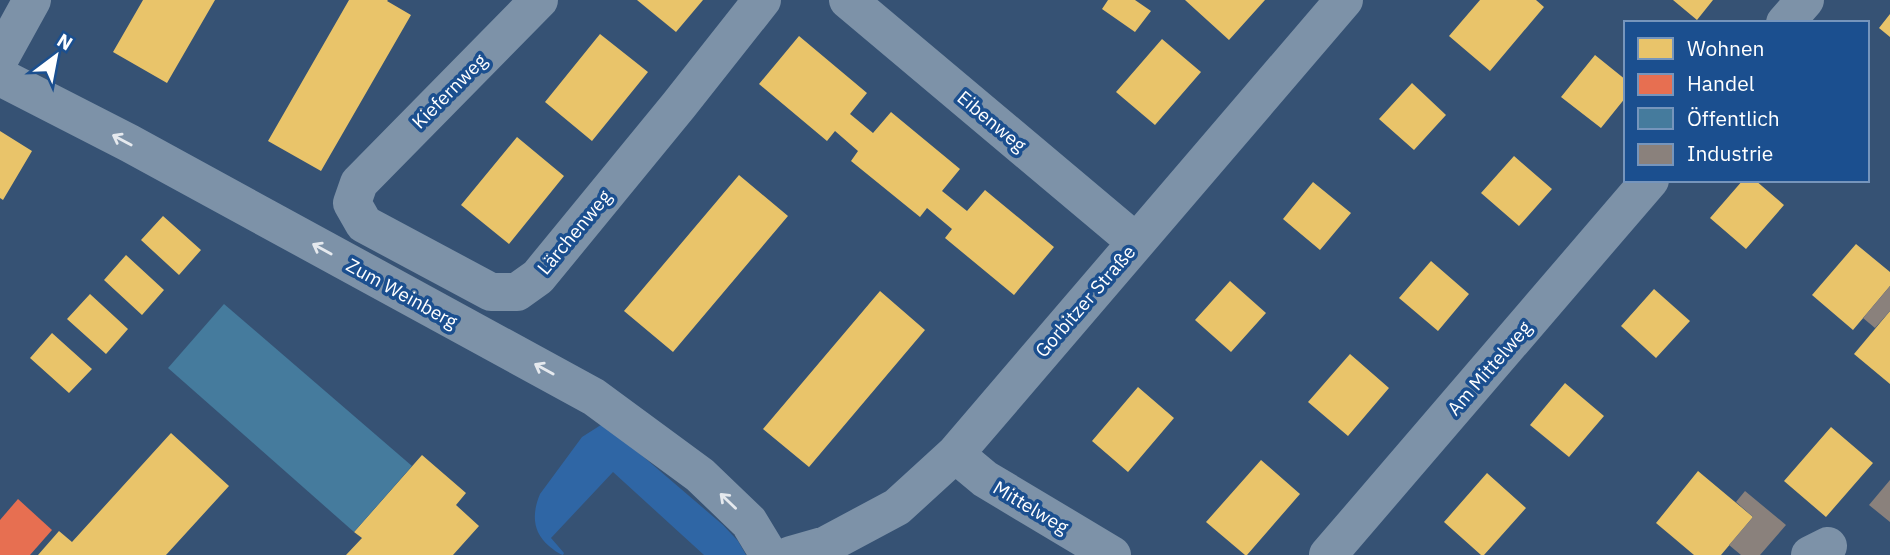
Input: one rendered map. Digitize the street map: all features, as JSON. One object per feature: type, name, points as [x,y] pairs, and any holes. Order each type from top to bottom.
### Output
[{"type":"street","points":[[0,58],[32,0]]},
{"type":"street","name":"Kiefernweg","points":[[359,183],[539,0]]},
{"type":"street","name":"Lärchenweg","points":[[359,183],[352,203],[364,223],[491,292],[517,292],[538,277],[761,0]]},
{"type":"street","name":"Eibenweg","points":[[848,0],[1136,242]]},
{"type":"street","name":"Gorbitzer Straße","points":[[791,555],[826,545],[897,507],[954,454],[1344,0]]},
{"type":"street","points":[[1787,21],[1805,0]]},
{"type":"street","name":"Zum Weinberg","points":[[0,77],[129,143],[594,397],[701,475],[749,522],[769,555]]},
{"type":"street","name":"Am Mittelweg","points":[[1328,555],[1648,182]]},
{"type":"street","name":"Mittelweg","points":[[954,454],[985,479],[1112,555]]},
{"type":"shaded area","points":[[604,423],[723,525],[738,541],[746,555],[704,555],[613,472],[551,538],[563,555],[543,541],[535,522],[540,494],[582,437]]},
{"type":"building: Wohnen","points":[[143,0],[215,0],[167,83],[113,52]]},
{"type":"building: Wohnen","points":[[349,0],[388,0],[411,15],[321,171],[268,141]]},
{"type":"building: Wohnen","points":[[637,0],[703,0],[676,32]]},
{"type":"building: Wohnen","points":[[1108,0],[1135,0],[1151,11],[1135,32],[1102,9]]},
{"type":"building: Wohnen","points":[[1185,0],[1265,0],[1229,40]]},
{"type":"building: Wohnen","points":[[1480,0],[1536,0],[1544,7],[1490,71],[1449,36]]},
{"type":"building: Wohnen","points":[[1673,0],[1713,0],[1697,20]]},
{"type":"building: Wohnen","points":[[1890,14],[1890,37],[1879,28]]},
{"type":"building: Wohnen","points":[[600,34],[648,72],[592,141],[545,102]]},
{"type":"building: Wohnen","points":[[799,36],[867,93],[850,114],[873,133],[891,112],[960,169],[942,191],[967,211],[985,190],[1054,247],[1014,295],[945,238],[952,229],[927,208],[920,217],[851,161],[858,151],[835,131],[827,141],[759,84]]},
{"type":"building: Wohnen","points":[[1162,39],[1201,72],[1155,125],[1116,92]]},
{"type":"building: Wohnen","points":[[1595,55],[1624,78],[1624,99],[1601,128],[1561,97]]},
{"type":"building: Wohnen","points":[[1412,83],[1446,115],[1414,150],[1379,119]]},
{"type":"building: Wohnen","points":[[0,131],[32,151],[3,200],[0,198]]},
{"type":"building: Wohnen","points":[[517,137],[564,176],[509,244],[461,205]]},
{"type":"building: Wohnen","points":[[1514,156],[1552,189],[1519,226],[1481,193]]},
{"type":"building: Wohnen","points":[[739,175],[788,216],[673,352],[624,311]]},
{"type":"building: Wohnen","points":[[1313,182],[1351,213],[1320,250],[1283,219]]},
{"type":"building: Wohnen","points":[[1741,182],[1757,182],[1784,205],[1746,249],[1710,218]]},
{"type":"building: Wohnen","points":[[163,216],[201,250],[179,275],[141,240]]},
{"type":"building: Wohnen","points":[[1856,244],[1890,272],[1890,286],[1853,330],[1812,295]]},
{"type":"building: Wohnen","points":[[126,255],[164,290],[142,315],[104,280]]},
{"type":"building: Wohnen","points":[[1431,261],[1469,294],[1438,331],[1399,298]]},
{"type":"building: Wohnen","points":[[1230,281],[1266,313],[1231,352],[1195,320]]},
{"type":"building: Wohnen","points":[[1654,289],[1690,321],[1656,358],[1621,326]]},
{"type":"building: Wohnen","points":[[880,291],[925,330],[809,467],[763,429]]},
{"type":"building: Wohnen","points":[[90,294],[128,329],[106,354],[67,319]]},
{"type":"building: Wohnen","points":[[1890,311],[1890,384],[1854,354]]},
{"type":"building: Wohnen","points":[[52,333],[92,369],[69,393],[30,358]]},
{"type":"building: Wohnen","points":[[1350,354],[1389,388],[1348,436],[1308,402]]},
{"type":"building: Wohnen","points":[[1565,383],[1604,416],[1569,457],[1530,425]]},
{"type":"building: Wohnen","points":[[1138,387],[1174,418],[1128,472],[1092,441]]},
{"type":"building: Wohnen","points":[[1831,427],[1873,463],[1826,517],[1784,481]]},
{"type":"building: Wohnen","points":[[171,433],[229,486],[166,555],[38,555],[59,531],[72,542]]},
{"type":"building: Wohnen","points":[[422,455],[466,493],[456,505],[479,526],[453,555],[346,555],[362,538],[354,532]]},
{"type":"building: Wohnen","points":[[1261,460],[1300,494],[1245,555],[1206,522]]},
{"type":"building: Wohnen","points":[[1698,471],[1753,517],[1721,555],[1694,555],[1656,523]]},
{"type":"building: Wohnen","points":[[1487,473],[1526,508],[1484,555],[1481,555],[1444,522]]},
{"type":"building: Handel","points":[[18,499],[52,530],[30,555],[0,555],[0,520]]},
{"type":"building: Öffentlich","points":[[224,304],[412,466],[354,532],[168,368]]},
{"type":"building: Industrie","points":[[1890,286],[1890,311],[1875,328],[1863,318]]},
{"type":"building: Industrie","points":[[1890,480],[1890,522],[1869,505]]},
{"type":"building: Industrie","points":[[1745,491],[1786,525],[1760,555],[1741,555],[1729,545],[1753,517],[1736,502]]}]
